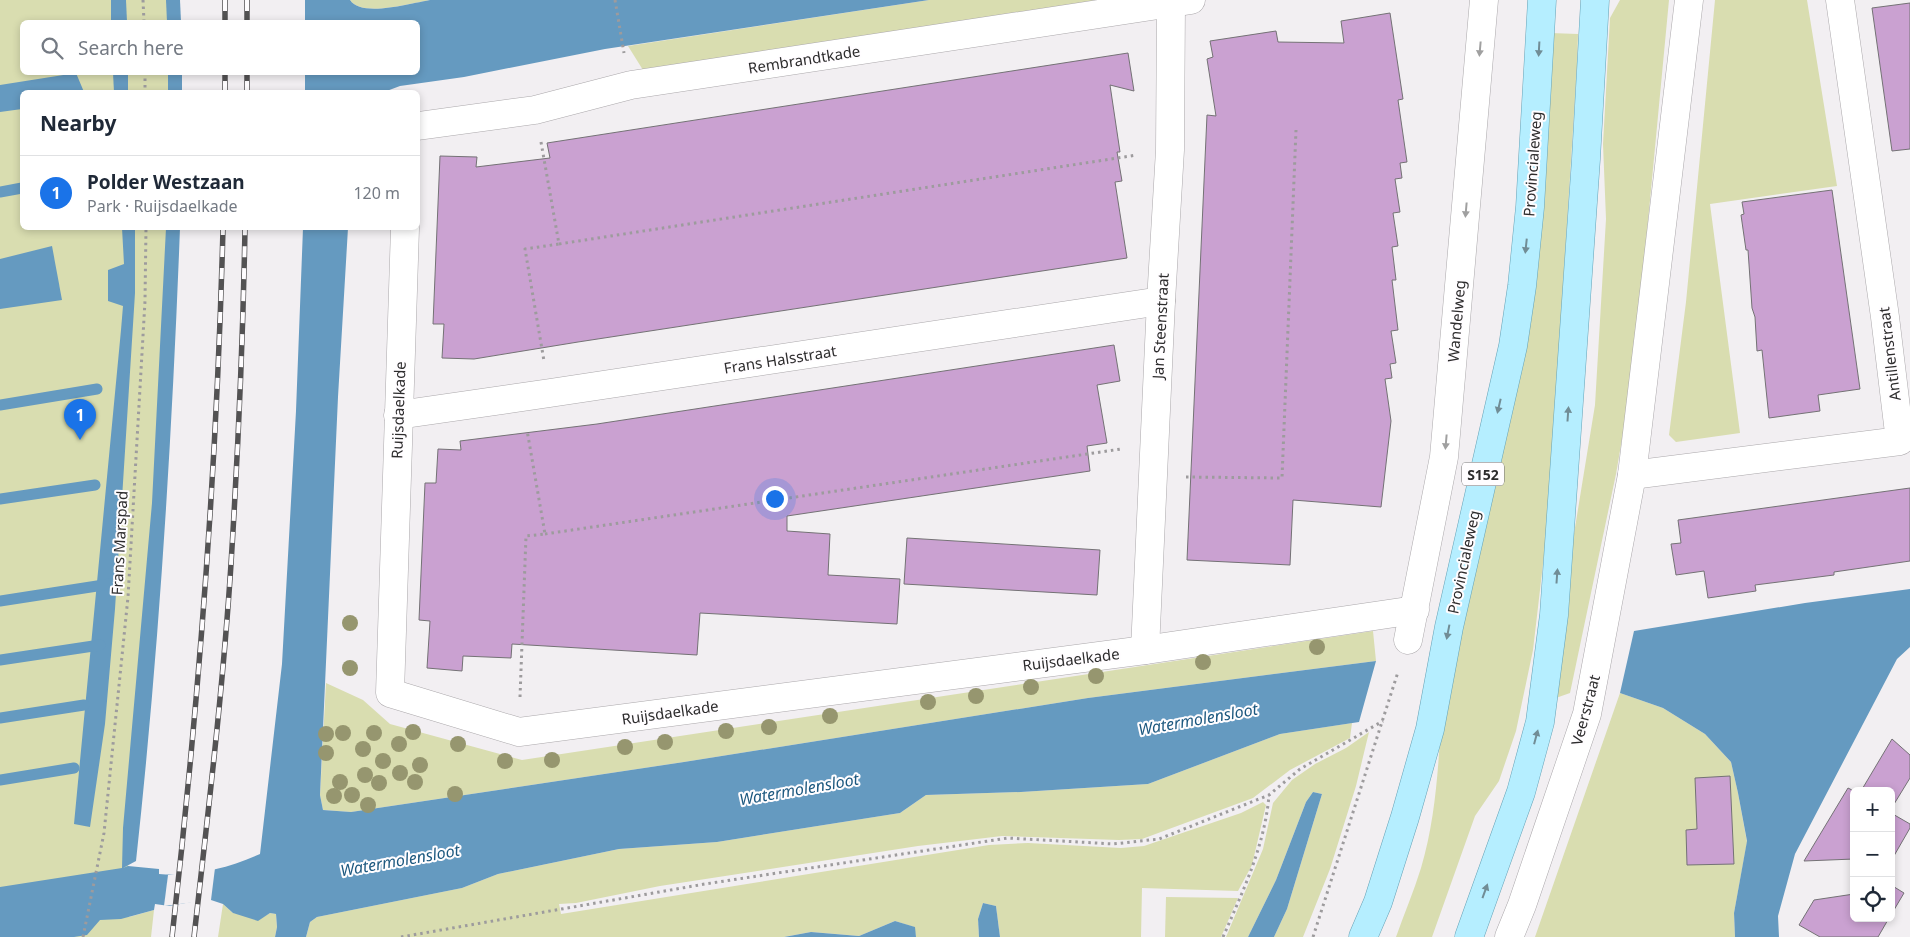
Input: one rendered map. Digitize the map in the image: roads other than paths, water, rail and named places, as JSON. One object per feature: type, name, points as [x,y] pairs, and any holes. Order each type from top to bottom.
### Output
[{"type":"main road","name":"Provincialeweg","points":[[1363,937],[1378,902],[1430,729],[1449,626],[1513,346],[1522,286],[1530,207],[1542,0]]},
{"type":"main road","points":[[1469,937],[1522,792],[1541,712],[1554,615],[1582,216],[1594,0]]},
{"type":"street","name":"Wandelweg","points":[[1408,640],[1444,457],[1484,0]]},
{"type":"street","points":[[1632,476],[1689,0]]},
{"type":"street","name":"Antillenstraat","points":[[1632,476],[1900,441],[1885,317],[1840,0]]},
{"type":"street","name":"Rembrandtkade","points":[[420,126],[535,110],[631,85],[1181,2]]},
{"type":"street","name":"Jan Steenstraat","points":[[1145,650],[1161,301],[1181,2]]},
{"type":"street","name":"Ruijsdaelkade","points":[[404,230],[390,693],[519,732],[1145,650],[1415,610]]},
{"type":"street","name":"Frans Halsstraat","points":[[398,415],[1161,301]]},
{"type":"street","name":"Veerstraat","points":[[1509,937],[1587,714],[1632,476]]},
{"type":"water","points":[[111,0],[126,0],[127,20],[111,20]]},
{"type":"water","points":[[166,0],[180,0],[181,20],[167,20]]},
{"type":"water","points":[[305,0],[350,0],[356,5],[375,9],[430,0],[929,0],[605,49],[464,77],[400,86],[389,90],[305,90],[305,75],[420,75],[420,20],[305,20]]},
{"type":"water","points":[[63,75],[77,75],[83,90],[20,90],[20,109],[0,112],[0,85]]},
{"type":"water","points":[[113,75],[128,75],[128,90],[114,90]]},
{"type":"water","points":[[168,75],[182,75],[182,90],[168,90]]},
{"type":"water","points":[[122,230],[135,230],[135,293],[115,609],[105,724],[90,827],[74,824],[123,306],[108,301],[108,270],[124,264]]},
{"type":"water","name":"Watermolensloot","points":[[166,230],[180,230],[164,544],[144,782],[136,861],[123,868],[128,866],[159,869],[159,874],[198,873],[223,867],[260,854],[282,664],[296,411],[303,230],[348,230],[338,397],[320,795],[323,810],[351,812],[1088,698],[1376,661],[1359,722],[1280,734],[1148,784],[1021,792],[926,795],[900,813],[717,842],[619,849],[498,874],[462,888],[317,917],[310,922],[306,937],[275,937],[277,927],[276,914],[270,913],[258,921],[233,913],[223,904],[208,899],[169,906],[155,904],[154,910],[121,919],[100,920],[87,935],[74,937],[0,937],[0,887],[122,868],[123,828],[152,503]]},
{"type":"water","points":[[52,246],[62,300],[0,309],[0,259]]},
{"type":"water","points":[[1910,589],[1910,647],[1897,659],[1795,854],[1778,916],[1779,937],[1735,937],[1734,913],[1747,841],[1731,762],[1705,734],[1663,708],[1620,693],[1634,631],[1805,603]]},
{"type":"water","points":[[1313,792],[1322,794],[1287,909],[1274,937],[1248,937],[1276,880],[1306,802]]},
{"type":"water","points":[[983,903],[996,906],[1000,937],[979,937],[978,919]]},
{"type":"water","points":[[895,921],[915,927],[916,937],[784,937],[811,932],[859,936]]},
{"type":"waterway","points":[[0,192],[20,188]]},
{"type":"waterway","points":[[0,405],[97,389]]},
{"type":"waterway","points":[[0,499],[95,485]]},
{"type":"waterway","points":[[0,601],[110,584]]},
{"type":"waterway","points":[[0,660],[100,645]]},
{"type":"waterway","points":[[0,718],[84,705]]},
{"type":"waterway","points":[[0,780],[74,768]]},
{"type":"railway","points":[[225,0],[225,20]]},
{"type":"railway","points":[[247,0],[247,20]]},
{"type":"railway","points":[[225,75],[225,90]]},
{"type":"railway","points":[[247,75],[247,90]]},
{"type":"railway","points":[[172,937],[191,760],[205,583],[216,406],[223,230]]},
{"type":"railway","points":[[194,937],[215,751],[228,611],[238,438],[245,230]]},
{"type":"place","name":"Polder Westzaan","points":[[80,440]]}]
